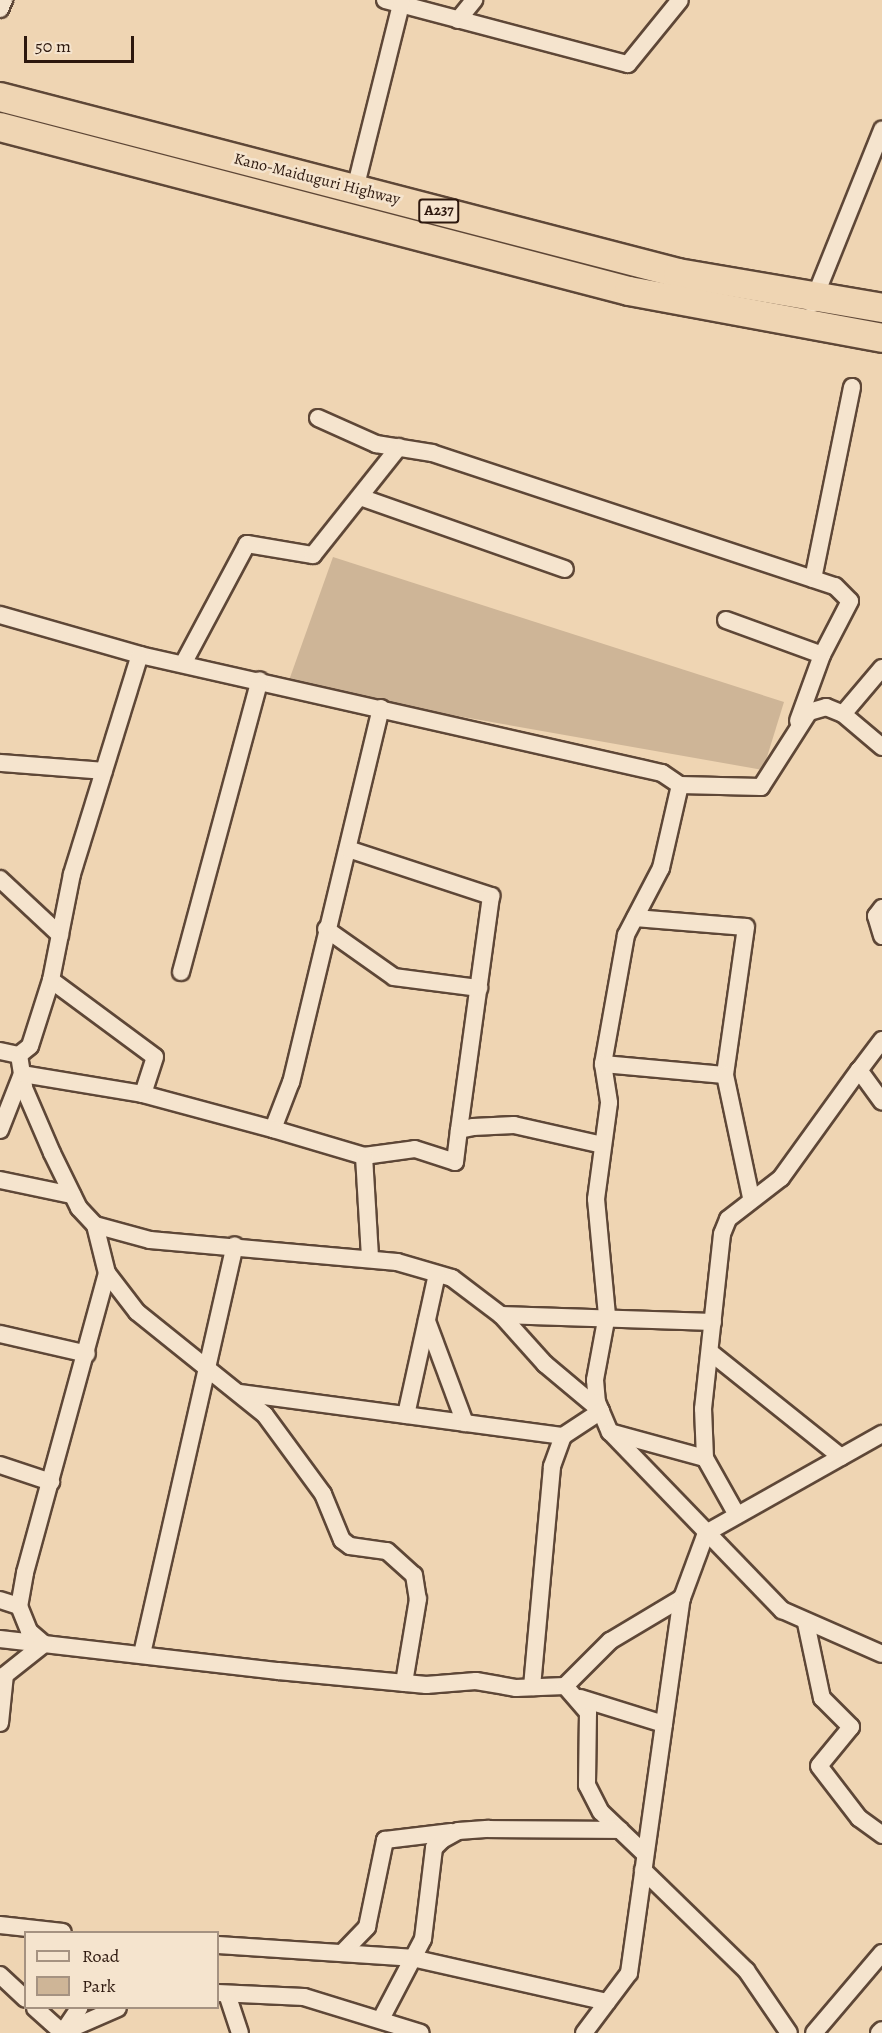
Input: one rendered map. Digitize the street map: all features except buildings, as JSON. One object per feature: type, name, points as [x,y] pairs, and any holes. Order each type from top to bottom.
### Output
[{"type":"highway","name":"Kano-Maiduguri Highway","points":[[0,97],[678,273],[813,299],[882,308]]},
{"type":"highway","name":"Kano-Maiduguri Highway","points":[[0,127],[629,291],[808,327],[882,338]]},
{"type":"street","points":[[0,9],[4,0]]},
{"type":"street","points":[[458,20],[474,0]]},
{"type":"street","points":[[355,189],[393,2],[628,63],[680,0]]},
{"type":"street","points":[[808,327],[813,299],[875,162],[882,130]]},
{"type":"street","points":[[813,579],[852,387]]},
{"type":"street","points":[[318,418],[376,444],[432,453],[835,586],[850,601],[822,655],[792,736]]},
{"type":"street","points":[[183,664],[247,544],[313,555],[399,447]]},
{"type":"street","points":[[360,497],[565,569]]},
{"type":"street","points":[[0,615],[140,655],[260,680],[662,773],[680,785],[761,787],[792,736],[810,712],[825,707],[843,714],[882,747]]},
{"type":"street","points":[[726,620],[822,655]]},
{"type":"street","points":[[19,1055],[30,1046],[51,980],[72,874],[140,655]]},
{"type":"street","points":[[843,714],[882,668]]},
{"type":"street","points":[[181,972],[260,680]]},
{"type":"street","points":[[273,1129],[291,1082],[381,708]]},
{"type":"street","points":[[0,763],[104,771]]},
{"type":"street","points":[[680,785],[661,868],[635,918],[621,957],[603,1064],[609,1103],[596,1199],[607,1315],[595,1380],[601,1411],[610,1432],[782,1610],[806,1623],[882,1654]]},
{"type":"street","points":[[22,1074],[143,1094],[364,1156],[415,1149],[455,1162],[491,896],[348,849]]},
{"type":"street","points":[[0,879],[20,893],[60,934]]},
{"type":"street","points":[[0,893],[20,893]]},
{"type":"street","points":[[882,908],[876,916],[882,936]]},
{"type":"street","points":[[635,918],[746,927],[725,1075],[751,1197]]},
{"type":"street","points":[[326,930],[394,977],[479,988]]},
{"type":"street","points":[[51,980],[155,1057],[143,1094]]},
{"type":"street","points":[[737,1515],[705,1458],[703,1409],[722,1234],[728,1219],[751,1197],[781,1178],[882,1040]]},
{"type":"street","points":[[0,1051],[19,1055]]},
{"type":"street","points":[[19,1055],[22,1074],[72,1195],[95,1225],[106,1274],[87,1354],[19,1606],[29,1631],[44,1644]]},
{"type":"street","points":[[603,1064],[725,1075]]},
{"type":"street","points":[[859,1070],[882,1102]]},
{"type":"street","points":[[0,1130],[22,1074]]},
{"type":"street","points":[[459,1130],[514,1125],[603,1145]]},
{"type":"street","points":[[364,1156],[370,1258]]},
{"type":"street","points":[[0,1180],[72,1195]]},
{"type":"street","points":[[95,1225],[150,1240],[235,1245],[370,1258],[438,1274],[501,1315],[545,1364],[601,1411]]},
{"type":"street","points":[[142,1654],[235,1245]]},
{"type":"street","points":[[106,1274],[137,1312],[265,1415],[317,1485],[342,1540],[350,1546],[387,1551],[414,1575],[418,1599],[404,1683]]},
{"type":"street","points":[[406,1415],[438,1274]]},
{"type":"street","points":[[501,1315],[607,1315],[713,1322]]},
{"type":"street","points":[[427,1321],[465,1423]]},
{"type":"street","points":[[0,1334],[87,1354]]},
{"type":"street","points":[[710,1352],[841,1457]]},
{"type":"street","points":[[238,1393],[563,1436]]},
{"type":"street","points":[[532,1687],[552,1467],[563,1436],[601,1411]]},
{"type":"street","points":[[610,1432],[705,1458]]},
{"type":"street","points":[[584,2033],[629,1973],[682,1598],[706,1533],[882,1434]]},
{"type":"street","points":[[0,1465],[51,1482]]},
{"type":"street","points":[[565,1686],[610,1641],[682,1598]]},
{"type":"street","points":[[0,1600],[19,1606]]},
{"type":"street","points":[[806,1623],[822,1698],[851,1727],[819,1766],[859,1818],[882,1835]]},
{"type":"street","points":[[0,1639],[404,1683],[476,1681],[532,1687],[565,1686],[580,1698],[664,1724]]},
{"type":"street","points":[[0,1723],[2,1675],[44,1644]]},
{"type":"street","points":[[580,1698],[588,1712],[587,1785],[601,1812],[620,1830],[644,1862],[746,1970],[789,2033]]},
{"type":"street","points":[[343,1952],[367,1927],[385,1840],[458,1831],[620,1830]]},
{"type":"street","points":[[386,2024],[430,1914],[434,1848],[458,1831]]},
{"type":"street","points":[[0,1925],[54,1931]]},
{"type":"street","points":[[219,1945],[343,1952],[412,1959],[608,2002]]},
{"type":"street","points":[[814,2033],[882,1953]]},
{"type":"street","points":[[0,1965],[5,1979],[24,1997]]},
{"type":"street","points":[[239,2032],[222,1994],[303,1997],[421,2033]]},
{"type":"street","points":[[37,2009],[62,2033]]},
{"type":"street","points":[[62,2033],[78,2009]]},
{"type":"street","points":[[62,2033],[112,2009]]},
{"type":"green space","points":[[333,557],[784,702],[763,770],[287,686]]}]
